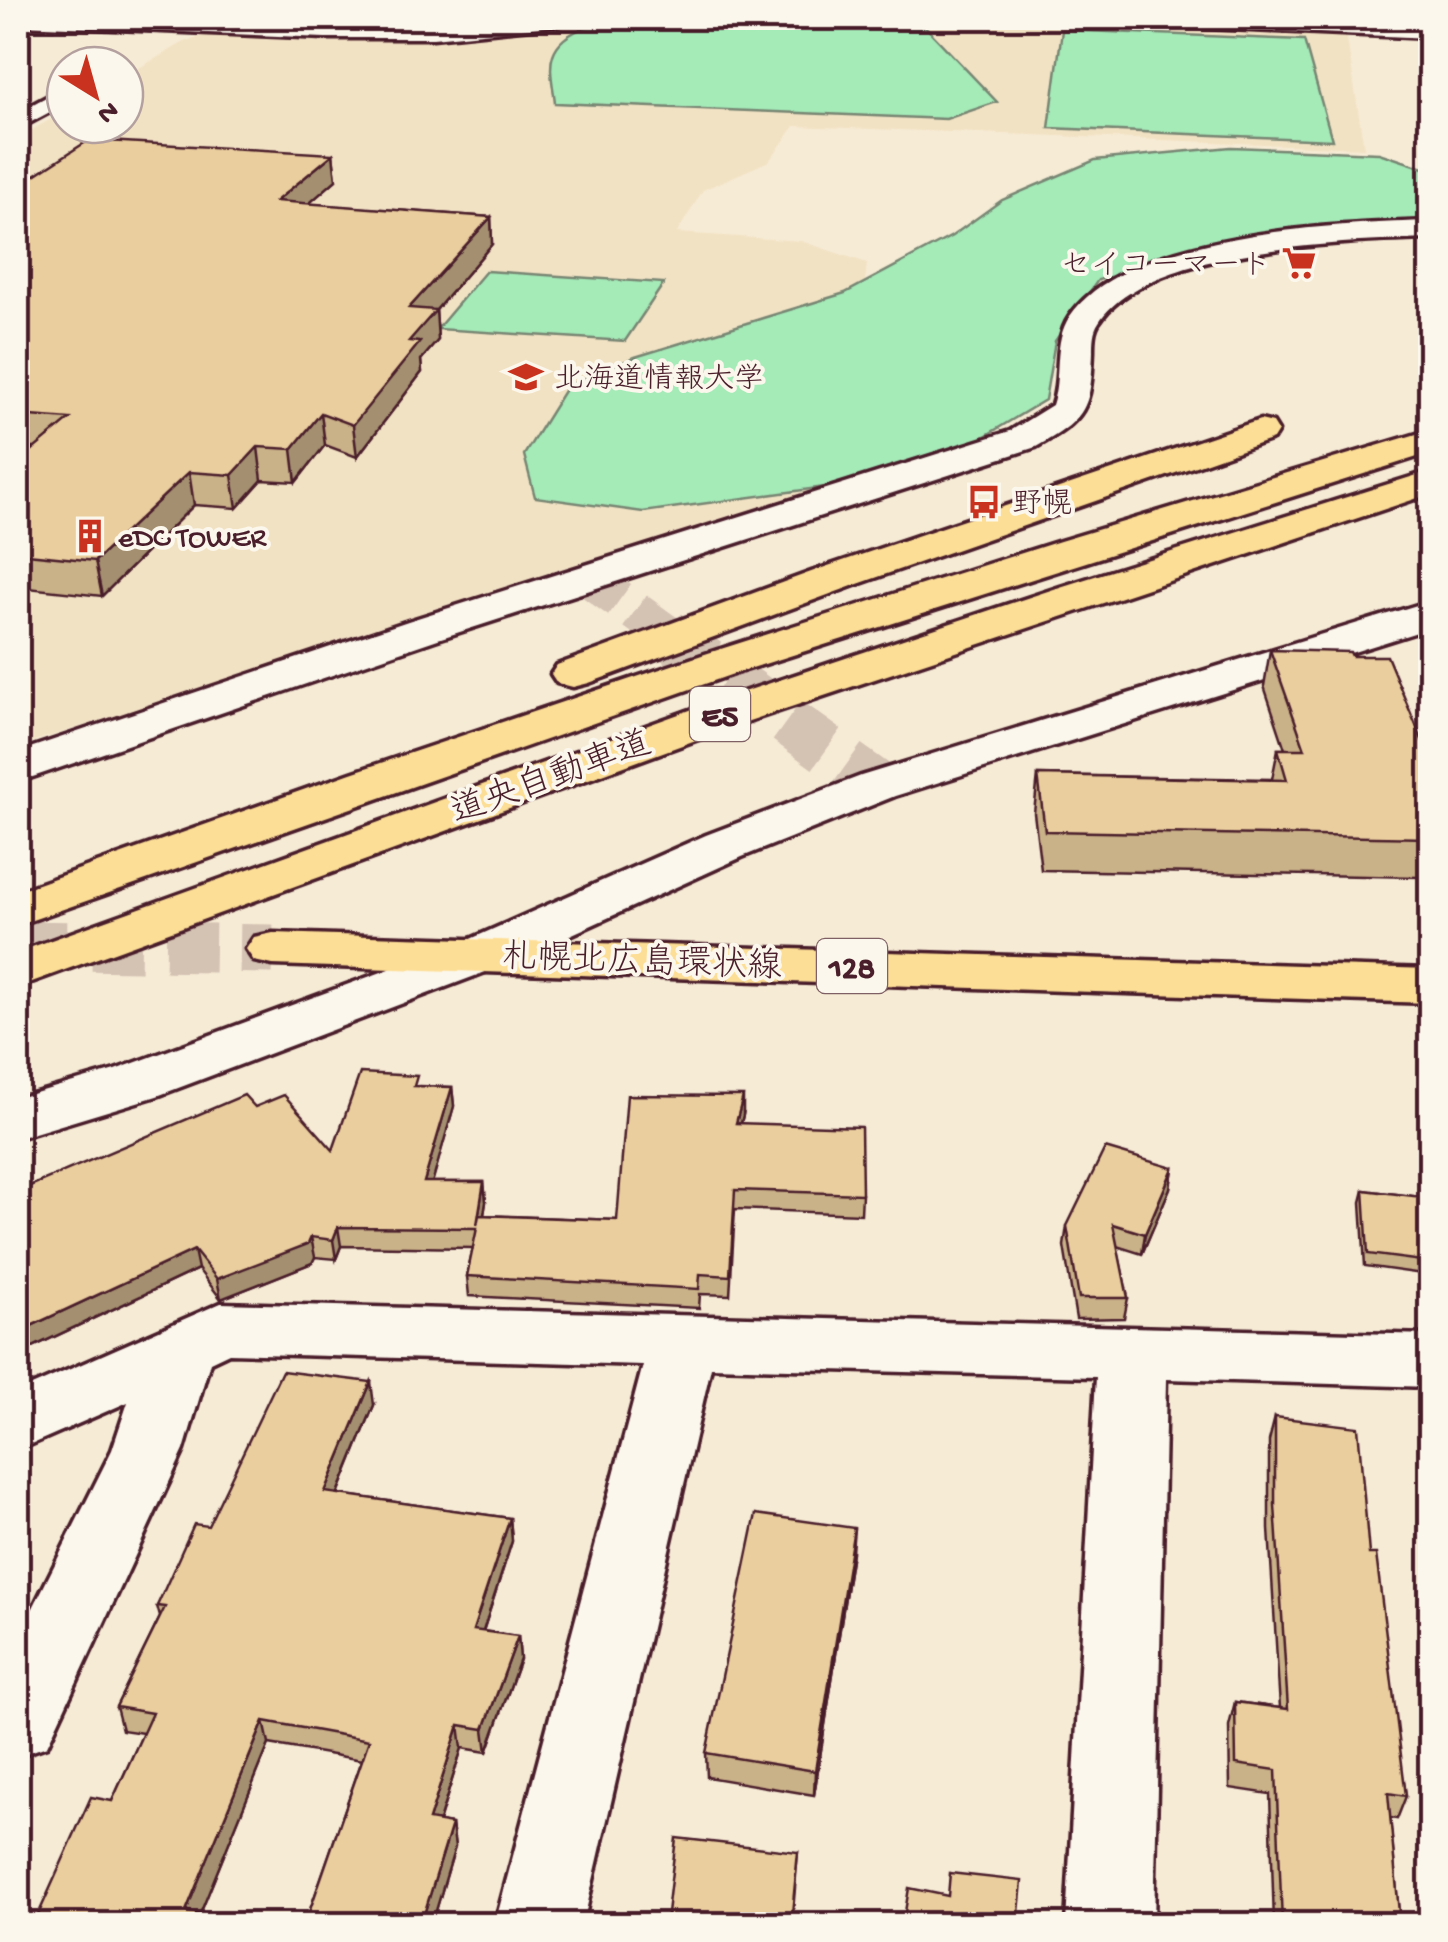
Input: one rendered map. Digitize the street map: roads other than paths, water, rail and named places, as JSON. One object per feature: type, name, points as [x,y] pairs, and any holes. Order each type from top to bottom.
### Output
[{"type":"main road","points":[[18,880],[128,836],[821,583],[1260,431]]},
{"type":"main road","name":"道央自動車道","points":[[18,909],[566,714],[1101,538],[1430,440]]},
{"type":"main road","name":"道央自動車道","points":[[18,970],[720,714],[1176,561],[1430,482]]},
{"type":"main road","points":[[720,714],[1430,520]]},
{"type":"main road","name":"札幌北広島環状線","points":[[273,949],[1430,986]]},
{"type":"street","points":[[22,18],[433,31],[560,18]]},
{"type":"street","points":[[1139,18],[1430,31]]},
{"type":"street","points":[[149,45],[183,25]]},
{"type":"street","points":[[18,122],[45,106]]},
{"type":"street","points":[[18,768],[441,624],[1022,439],[1062,416],[1074,393],[1082,322],[1105,292],[1142,274],[1242,246],[1322,234],[1430,230]]},
{"type":"street","points":[[18,1118],[136,1083],[485,953],[724,846],[878,786],[1430,614]]},
{"type":"street","points":[[18,1423],[222,1328],[1430,1361]]},
{"type":"street","points":[[539,1924],[683,1340]]},
{"type":"street","points":[[18,1720],[148,1450],[180,1348]]},
{"type":"street","points":[[1110,1924],[1132,1353]]},
{"type":"tunnel","points":[[588,577],[671,637]]},
{"type":"tunnel","points":[[667,634],[878,786]]},
{"type":"tunnel","points":[[18,945],[273,949]]},
{"type":"place","name":"セイコーマート","points":[[1299,263]]},
{"type":"place","name":"北海道情報大学","points":[[526,377]]},
{"type":"place","name":"野幌","points":[[984,502]]},
{"type":"place","name":"eDC TOWER","points":[[90,536]]}]
